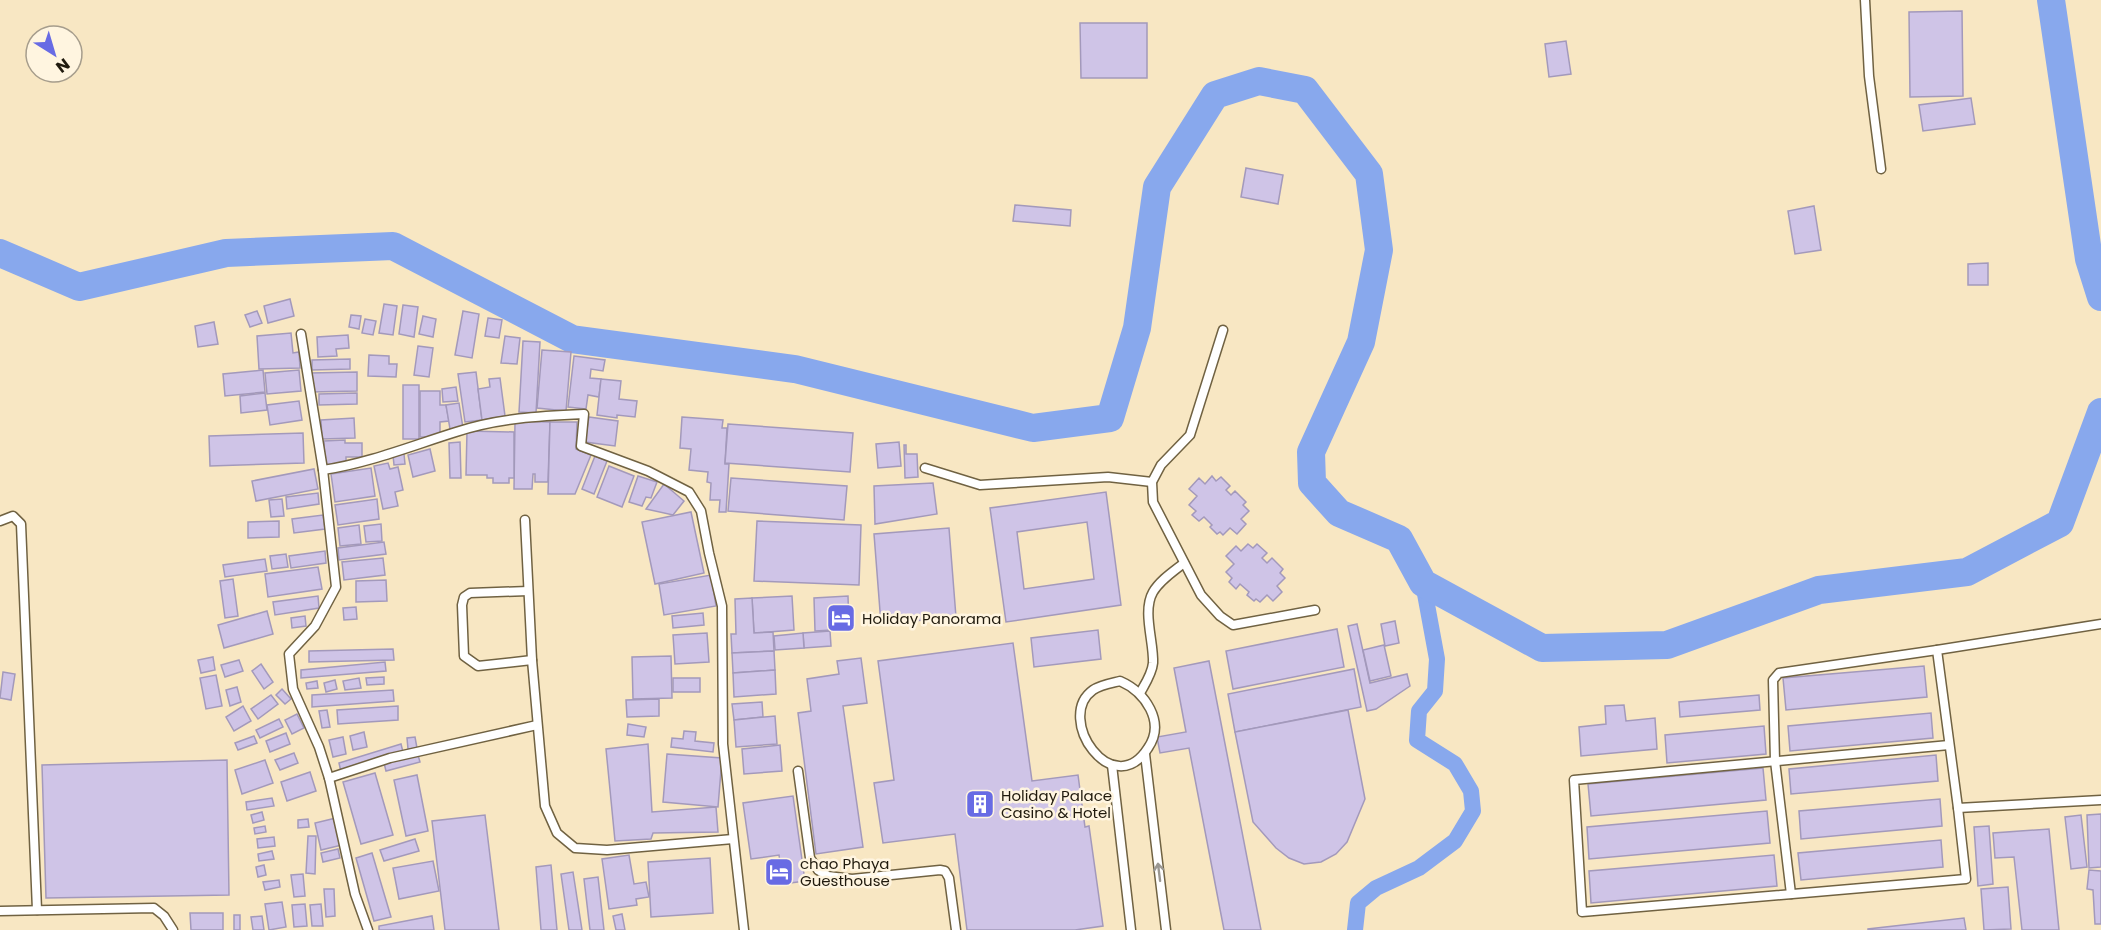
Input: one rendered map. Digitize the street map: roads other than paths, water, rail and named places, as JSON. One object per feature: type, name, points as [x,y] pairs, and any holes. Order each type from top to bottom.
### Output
[{"type":"lane","points":[[1865,0],[1869,76],[1881,169]]},
{"type":"lane","points":[[1223,330],[1190,435],[1161,465],[1152,482],[1153,502],[1201,595],[1220,616],[1233,625],[1315,610]]},
{"type":"lane","points":[[301,334],[322,470],[336,587],[315,626],[289,654],[293,689],[319,747],[329,778],[355,894],[368,930]]},
{"type":"lane","points":[[322,470],[354,465],[456,432],[514,418],[584,414],[581,446],[648,471],[689,492],[702,511],[709,553],[722,606],[723,744],[744,930]]},
{"type":"lane","points":[[925,468],[980,485],[1108,477],[1152,482]]},
{"type":"lane","points":[[0,521],[13,516],[21,524],[37,910]]},
{"type":"lane","points":[[525,520],[532,660],[545,806],[556,833],[575,848],[607,850],[733,839]]},
{"type":"lane","points":[[1140,693],[1149,678],[1153,664],[1148,616],[1152,593],[1163,580],[1185,563]]},
{"type":"lane","points":[[528,591],[470,593],[464,597],[462,605],[464,656],[478,666],[532,660]]},
{"type":"lane","points":[[1791,894],[1775,761],[1773,680],[1779,673],[2101,624]]},
{"type":"lane","points":[[1937,650],[1966,879],[1582,912],[1574,780],[1949,745]]},
{"type":"lane","points":[[1120,681],[1132,686],[1140,693],[1148,705],[1155,726],[1152,743],[1145,754],[1136,762],[1123,766],[1109,765],[1090,748],[1081,722],[1086,698],[1094,690],[1120,681]]},
{"type":"lane","points":[[329,778],[390,758],[537,725]]},
{"type":"lane","points":[[1145,754],[1166,930]]},
{"type":"lane","points":[[1112,765],[1131,930]]},
{"type":"lane","points":[[798,771],[810,858],[818,870],[828,876],[852,879],[945,871],[950,878],[956,930]]},
{"type":"lane","points":[[1958,808],[2101,800]]},
{"type":"lane","points":[[0,911],[154,908],[164,916],[173,930]]},
{"type":"waterway","points":[[2051,0],[2089,259],[2101,297]]},
{"type":"waterway","points":[[0,253],[79,287],[226,253],[393,246],[572,339],[795,369],[1033,428],[1110,418],[1137,328],[1157,187],[1215,95],[1259,81],[1305,90],[1369,174],[1379,250],[1361,342],[1311,452],[1312,483],[1339,513],[1399,539],[1423,583],[1542,648],[1667,645],[1819,590],[1967,572],[2060,523],[2101,412]]},
{"type":"waterway","points":[[1355,930],[1358,903],[1376,888],[1419,868],[1455,841],[1473,811],[1471,791],[1455,764],[1417,740],[1419,711],[1435,691],[1437,659],[1423,583]]},
{"type":"place","name":"Holiday Panorama","points":[[841,618]]},
{"type":"place","name":"Holiday Palace Casino & Hotel","points":[[980,804]]},
{"type":"place","name":"chao Phaya Guesthouse","points":[[779,872]]}]
